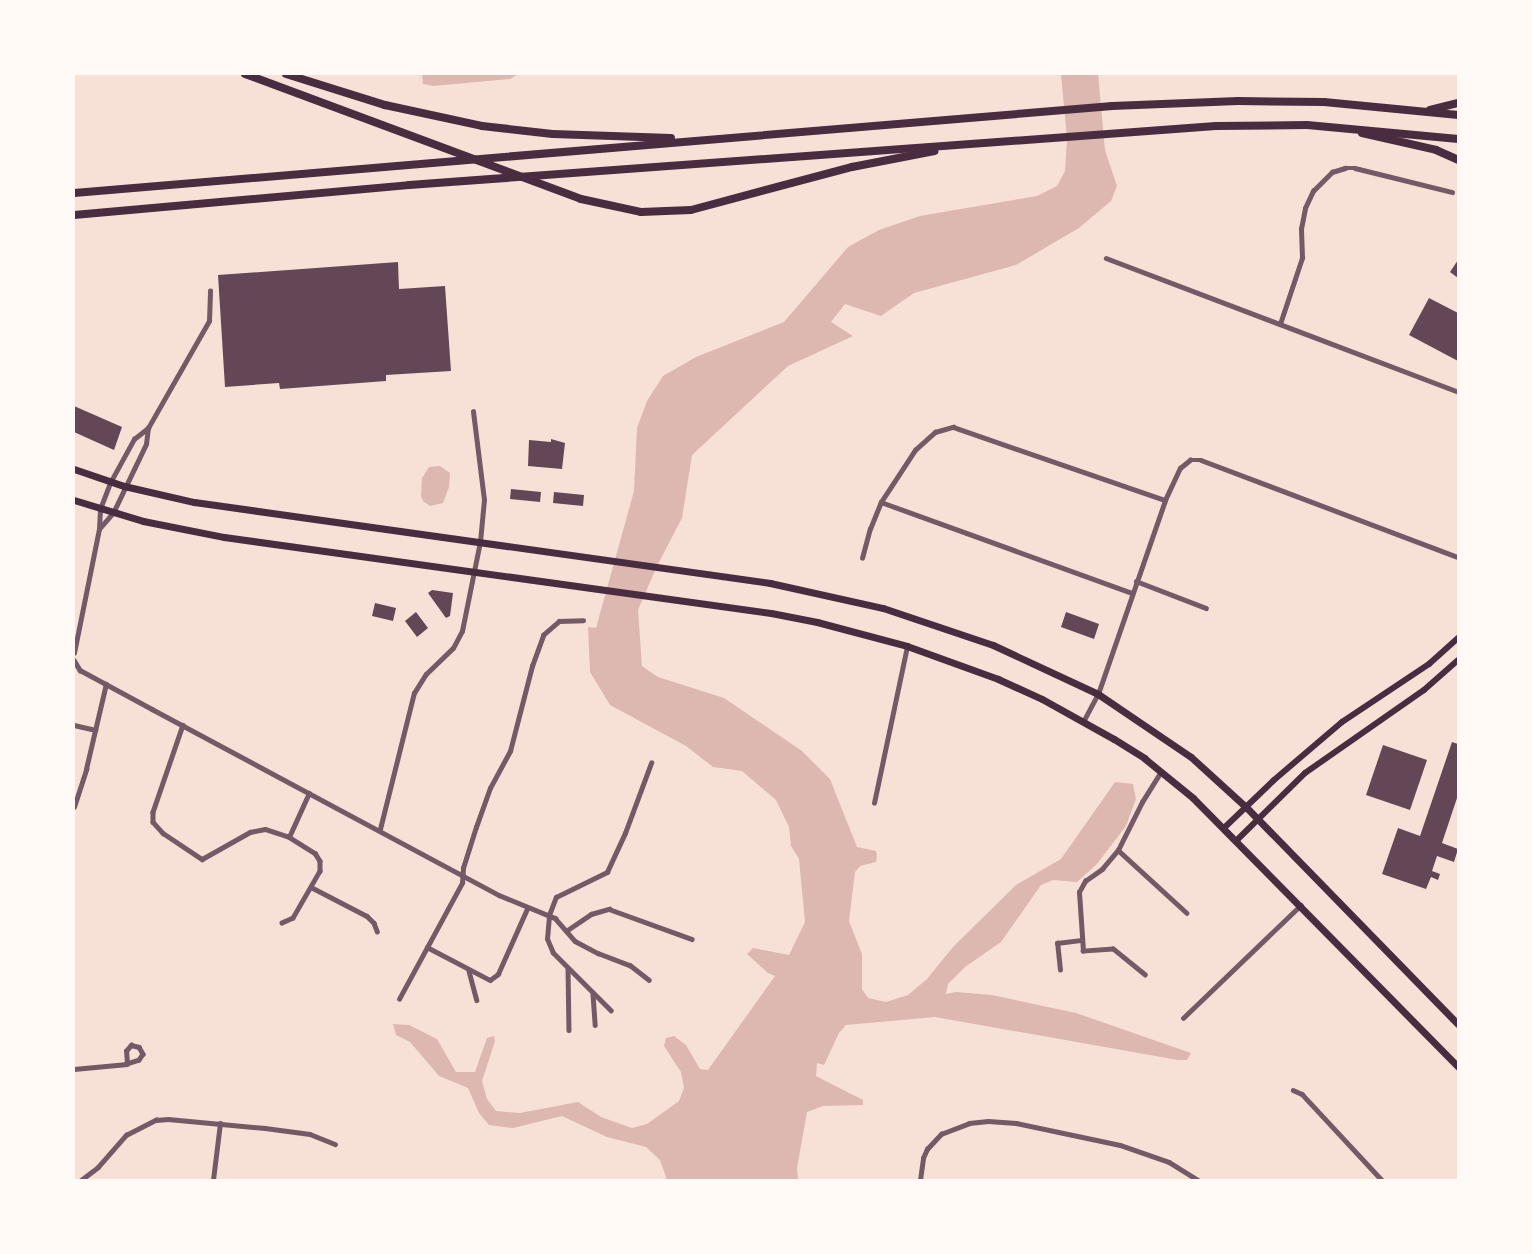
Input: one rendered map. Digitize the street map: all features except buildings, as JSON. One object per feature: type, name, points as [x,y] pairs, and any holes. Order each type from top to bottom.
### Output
[{"type":"highway","points":[[245,74],[588,201],[641,212],[691,210],[852,167],[970,144]]},
{"type":"highway","points":[[286,74],[385,105],[482,126],[553,134],[698,140]]},
{"type":"highway","points":[[74,193],[1112,106],[1294,101],[1458,115]]},
{"type":"highway","points":[[1428,111],[1458,103]]},
{"type":"highway","points":[[74,215],[409,185],[1216,126],[1336,127],[1458,139]]},
{"type":"highway","points":[[1336,127],[1436,150],[1458,160]]},
{"type":"main road","points":[[74,469],[124,486],[194,502],[604,558],[802,589],[903,614],[993,645],[1098,694],[1171,741],[1246,807],[1458,1024]]},
{"type":"main road","points":[[74,501],[113,513],[215,535],[594,586],[817,622],[907,646],[998,680],[1083,720],[1161,771],[1237,840],[1458,1066]]},
{"type":"main road","points":[[1224,828],[1342,722],[1429,664],[1458,638]]},
{"type":"main road","points":[[1237,840],[1305,773],[1424,690],[1458,660]]},
{"type":"street","points":[[1281,324],[1302,258],[1305,208],[1313,191],[1332,172],[1355,168],[1452,192]]},
{"type":"street","points":[[1106,258],[1458,392]]},
{"type":"street","points":[[74,653],[99,529],[100,509],[111,481],[134,439],[148,428],[209,321],[210,291]]},
{"type":"street","points":[[380,829],[414,693],[426,674],[458,641],[474,571],[480,542],[484,500],[473,412]]},
{"type":"street","points":[[862,558],[881,502],[925,439],[935,432],[953,427],[1165,500]]},
{"type":"street","points":[[99,529],[113,513],[146,444],[148,428]]},
{"type":"street","points":[[1083,720],[1098,694],[1165,500],[1180,468],[1190,460],[1201,460],[1458,557]]},
{"type":"street","points":[[881,502],[1132,593]]},
{"type":"street","points":[[1136,581],[1206,608]]},
{"type":"street","points":[[399,999],[459,889],[479,817],[517,730],[527,685],[543,635],[559,621],[582,620]]},
{"type":"street","points":[[874,803],[907,646]]},
{"type":"street","points":[[74,662],[106,684],[309,793],[528,909],[549,915],[586,947],[630,964],[649,980]]},
{"type":"street","points":[[74,807],[86,769],[106,684]]},
{"type":"street","points":[[74,725],[95,730]]},
{"type":"street","points":[[183,725],[153,812],[156,828],[202,859],[256,830],[273,830],[289,837],[315,854],[320,861],[320,871],[293,918],[282,923]]},
{"type":"street","points":[[611,1011],[549,946],[547,939],[549,915],[556,897],[607,872],[626,833],[651,763]]},
{"type":"street","points":[[1144,975],[1113,949],[1083,951],[1081,886],[1118,850],[1142,801],[1161,771]]},
{"type":"street","points":[[289,837],[309,793]]},
{"type":"street","points":[[1118,850],[1187,913]]},
{"type":"street","points":[[311,887],[367,916],[375,923],[377,930]]},
{"type":"street","points":[[1184,1018],[1301,905]]},
{"type":"street","points":[[427,947],[490,980],[495,978],[528,909]]},
{"type":"street","points":[[566,932],[591,914],[609,909],[692,939]]},
{"type":"street","points":[[1060,970],[1057,943],[1082,940]]},
{"type":"street","points":[[568,968],[569,1029]]},
{"type":"street","points":[[469,970],[477,1000]]},
{"type":"street","points":[[593,993],[595,1025]]},
{"type":"street","points":[[74,1069],[127,1064],[139,1060],[143,1050],[133,1045],[128,1047],[125,1055],[127,1064]]},
{"type":"street","points":[[1293,1090],[1302,1094],[1382,1180]]},
{"type":"street","points":[[81,1180],[102,1162],[126,1135],[147,1123],[168,1119],[310,1134],[335,1144]]},
{"type":"street","points":[[920,1180],[925,1154],[941,1134],[960,1126],[988,1121],[1016,1123],[1120,1145],[1169,1162],[1198,1180]]},
{"type":"street","points":[[213,1180],[220,1123]]},
{"type":"shaded area","points":[[422,74],[518,74],[510,79],[433,86],[423,84]]},
{"type":"shaded area","points":[[1061,74],[1098,74],[1105,150],[1117,186],[1111,201],[1079,228],[1016,265],[914,293],[881,316],[845,304],[831,322],[853,336],[788,366],[692,455],[682,518],[657,566],[638,610],[642,666],[658,677],[724,698],[802,751],[830,779],[857,847],[876,851],[876,862],[860,866],[855,872],[849,921],[862,954],[862,989],[868,998],[886,1002],[908,995],[927,979],[953,947],[1016,885],[1061,859],[1115,782],[1133,784],[1136,799],[1126,826],[1097,864],[1077,882],[1053,880],[1041,885],[1001,942],[965,967],[948,984],[946,994],[956,992],[992,995],[1076,1013],[1191,1053],[1187,1060],[1178,1060],[935,1017],[846,1025],[839,1033],[824,1065],[817,1063],[816,1076],[863,1100],[863,1105],[823,1106],[807,1112],[797,1168],[798,1180],[667,1180],[660,1160],[646,1147],[607,1137],[562,1116],[513,1128],[489,1125],[479,1113],[468,1088],[439,1076],[410,1042],[396,1035],[393,1024],[409,1025],[437,1039],[456,1072],[475,1072],[487,1038],[494,1036],[495,1041],[482,1081],[487,1099],[496,1111],[520,1113],[578,1102],[601,1117],[632,1128],[647,1124],[679,1101],[684,1088],[681,1072],[664,1046],[666,1038],[674,1036],[686,1045],[700,1069],[708,1070],[775,976],[768,973],[747,954],[753,948],[789,955],[805,922],[799,859],[791,846],[789,827],[776,800],[742,771],[713,767],[686,746],[610,705],[590,672],[588,627],[596,628],[634,491],[637,428],[647,401],[663,376],[696,357],[784,322],[848,247],[879,230],[920,216],[1037,196],[1057,186],[1065,171],[1067,139]]},
{"type":"shaded area","points":[[440,466],[450,473],[449,487],[443,503],[430,506],[423,501],[421,496],[422,478],[429,467]]}]
